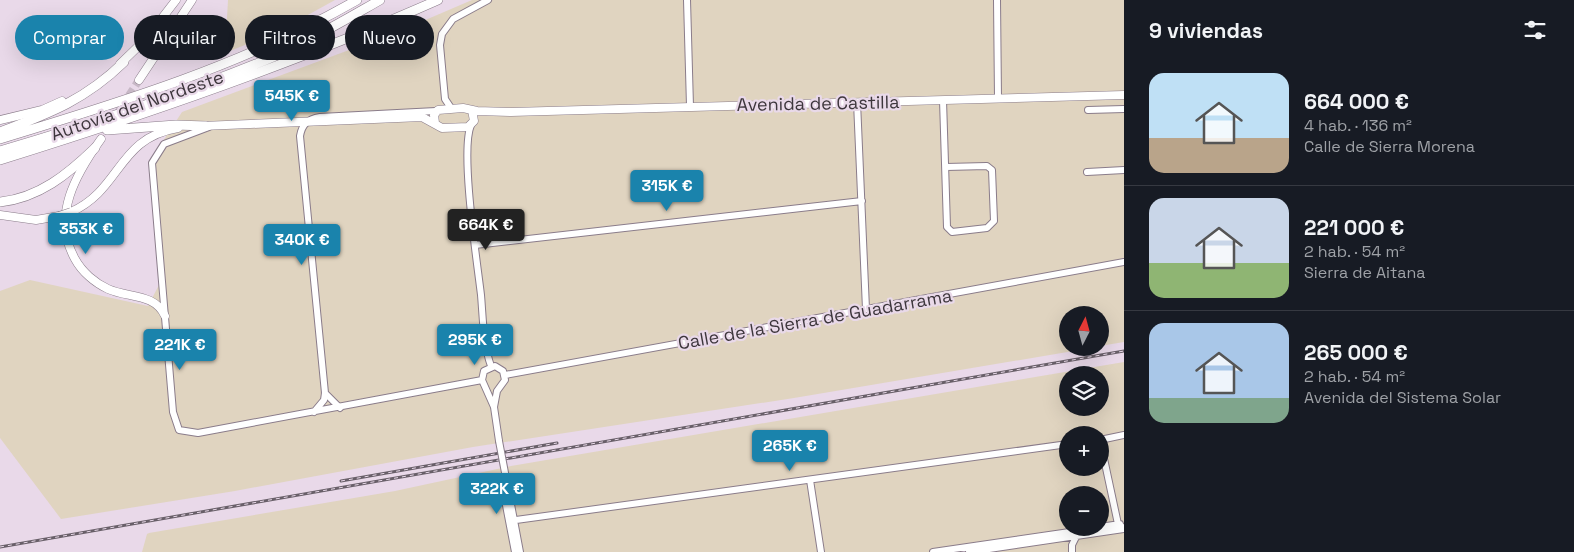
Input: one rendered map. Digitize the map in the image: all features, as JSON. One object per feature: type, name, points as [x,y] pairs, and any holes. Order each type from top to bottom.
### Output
[{"type":"highway","points":[[331,15],[353,0]]},
{"type":"highway","name":"Autovía del Nordeste","points":[[332,15],[357,0]]},
{"type":"highway","name":"Autovía del Nordeste","points":[[0,152],[189,89],[274,56],[335,26],[380,0]]},
{"type":"highway","points":[[0,160],[225,84],[343,40],[438,0]]},
{"type":"highway","name":"Autovía del Nordeste","points":[[0,139],[186,79],[245,55]]},
{"type":"highway","points":[[0,132],[62,108],[88,93],[124,62]]},
{"type":"highway","points":[[42,147],[121,127],[210,125]]},
{"type":"highway","points":[[0,202],[16,199],[44,188],[62,177],[95,148]]},
{"type":"main road","points":[[0,120],[42,110],[60,102],[84,89],[124,62],[145,40],[176,0]]},
{"type":"main road","points":[[139,80],[192,0]]},
{"type":"main road","name":"Avenida de Castilla","points":[[437,110],[451,108],[511,112],[1124,95]]},
{"type":"main road","points":[[435,124],[434,115],[437,110]]},
{"type":"main road","points":[[472,110],[473,123]]},
{"type":"main road","name":"Avenida de Castilla","points":[[458,128],[511,112]]},
{"type":"main road","points":[[0,215],[36,220],[71,212],[96,197],[133,149],[149,136],[164,131],[210,125],[276,121],[422,117],[442,128],[458,128]]},
{"type":"main road","points":[[101,139],[74,183],[67,200],[64,226],[69,246],[79,266],[99,284],[116,292],[152,301],[165,316]]},
{"type":"street","points":[[451,108],[445,99],[441,68],[440,45],[442,34],[453,19],[488,0]]},
{"type":"street","points":[[687,0],[690,106]]},
{"type":"street","points":[[997,0],[998,98]]},
{"type":"street","points":[[314,412],[324,400],[325,394],[300,136],[302,126],[308,120],[320,117],[437,110],[441,68]]},
{"type":"street","points":[[943,100],[947,227],[952,232],[987,228],[994,221],[992,170],[987,166],[946,167]]},
{"type":"street","points":[[857,102],[866,309]]},
{"type":"street","points":[[1088,110],[1124,109]]},
{"type":"street","points":[[276,121],[294,127],[300,136]]},
{"type":"street","points":[[473,123],[468,138],[475,245],[490,366]]},
{"type":"street","points":[[210,125],[168,142],[156,153],[152,163],[173,412],[179,430],[198,433],[482,380]]},
{"type":"street","points":[[458,128],[468,138]]},
{"type":"street","points":[[1088,172],[1124,170]]},
{"type":"street","points":[[475,245],[862,201]]},
{"type":"street","name":"Calle de la Sierra de Guadarrama","points":[[505,375],[1124,262]]},
{"type":"street","points":[[490,366],[500,368],[505,375],[505,380],[499,388],[494,407]]},
{"type":"street","points":[[490,366],[484,371],[482,380],[487,387],[494,407],[506,478],[516,520],[520,552]]},
{"type":"street","points":[[487,387],[499,388]]},
{"type":"street","points":[[325,394],[340,408]]},
{"type":"street","points":[[1109,438],[1124,436]]},
{"type":"street","points":[[516,520],[1059,445]]},
{"type":"street","points":[[1109,475],[1122,526],[1109,528]]},
{"type":"street","points":[[506,478],[504,495],[515,552]]},
{"type":"street","points":[[810,480],[821,552]]},
{"type":"street","points":[[506,507],[516,520]]},
{"type":"street","points":[[512,535],[516,520]]},
{"type":"street","points":[[933,552],[1059,533]]},
{"type":"street","points":[[969,552],[1076,536],[1072,550],[1058,539]]},
{"type":"shaded area","points":[[228,0],[335,0],[308,15],[245,15],[245,45],[235,49],[235,15],[227,15]]},
{"type":"shaded area","points":[[472,0],[1124,0],[1124,342],[1109,344],[1109,306],[1059,306],[1059,353],[794,398],[473,447],[235,491],[61,519],[0,438],[0,291],[30,280],[148,306],[160,283],[150,161],[182,112],[322,60],[335,60],[335,55],[345,52],[345,60],[434,60],[434,16]]},
{"type":"shaded area","points":[[1124,362],[1124,523],[1109,526],[1109,486],[1059,486],[1059,534],[933,552],[142,552],[147,534],[149,533],[395,491],[511,466],[1059,373],[1059,416],[1109,416],[1109,366],[1100,366]]},
{"type":"shaded area","points":[[1124,529],[1124,552],[969,552],[1077,536],[1109,536],[1109,531]]},
{"type":"tunnel","points":[[116,116],[139,80]]},
{"type":"railway","points":[[0,547],[1124,351]]},
{"type":"railway","points":[[341,481],[557,443]]}]
